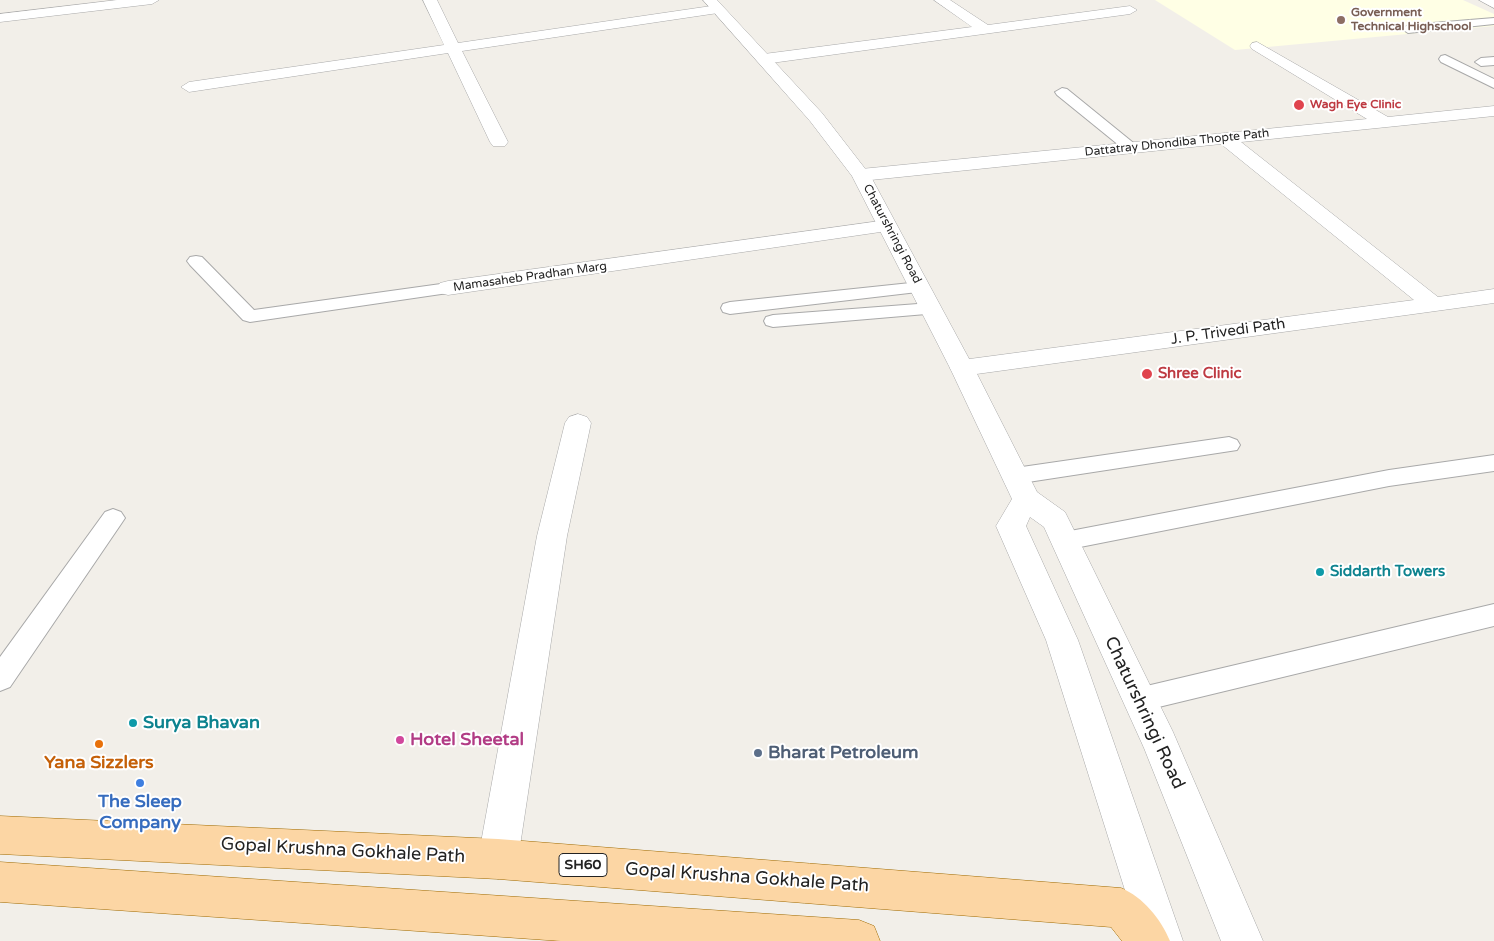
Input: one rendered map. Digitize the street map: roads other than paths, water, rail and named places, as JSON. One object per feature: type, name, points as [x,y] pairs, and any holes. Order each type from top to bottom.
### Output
[{"type":"main road","name":"Gopal Krushna Gokhale Path","points":[[0,835],[498,859],[1121,908],[1149,941]]},
{"type":"main road","points":[[0,882],[859,941]]},
{"type":"street","points":[[0,18],[152,0]]},
{"type":"street","points":[[430,0],[498,142]]},
{"type":"street","points":[[941,0],[986,29]]},
{"type":"street","points":[[1486,0],[1494,4]]},
{"type":"street","points":[[189,87],[452,48],[714,4]]},
{"type":"street","name":"Chaturshringi Road","points":[[714,4],[816,117],[860,175],[962,368],[1021,488],[1055,520],[1160,744],[1242,941]]},
{"type":"street","points":[[764,59],[1130,10]]},
{"type":"street","points":[[1257,46],[1385,122]]},
{"type":"street","name":"Dattatray Dhondiba Thopte Path","points":[[860,175],[1494,111]]},
{"type":"street","points":[[1225,138],[1434,305]]},
{"type":"street","name":"Mamasaheb Pradhan Marg","points":[[448,288],[887,226]]},
{"type":"street","name":"J. P. Trivedi Path","points":[[962,368],[1494,296]]},
{"type":"street","points":[[498,859],[552,536],[578,423]]},
{"type":"street","points":[[1021,488],[1011,526],[1062,640],[1162,941]]},
{"type":"lane","points":[[1408,29],[1494,21]]},
{"type":"lane","points":[[1445,59],[1494,84]]},
{"type":"lane","points":[[1481,62],[1494,61]]},
{"type":"lane","points":[[1062,92],[1131,148]]},
{"type":"lane","name":"Mamasaheb Pradhan Marg","points":[[196,261],[250,316],[448,288]]},
{"type":"lane","points":[[730,308],[920,287]]},
{"type":"lane","points":[[773,321],[931,309]]},
{"type":"lane","points":[[1021,488],[1230,444]]},
{"type":"lane","points":[[1065,541],[1390,478],[1494,463]]},
{"type":"lane","points":[[0,679],[113,518]]},
{"type":"lane","points":[[1138,700],[1494,615]]},
{"type":"place","name":"Government Technical Highschool","points":[[1341,20]]},
{"type":"place","name":"Wagh Eye Clinic","points":[[1299,105]]},
{"type":"place","name":"Shree Clinic","points":[[1147,374]]},
{"type":"place","name":"Siddarth Towers","points":[[1320,572]]},
{"type":"place","name":"Surya Bhavan","points":[[133,723]]},
{"type":"place","name":"Hotel Sheetal","points":[[400,740]]},
{"type":"place","name":"Yana Sizzlers","points":[[99,744]]},
{"type":"place","name":"Bharat Petroleum","points":[[758,753]]},
{"type":"place","name":"The Sleep Company","points":[[140,783]]}]
